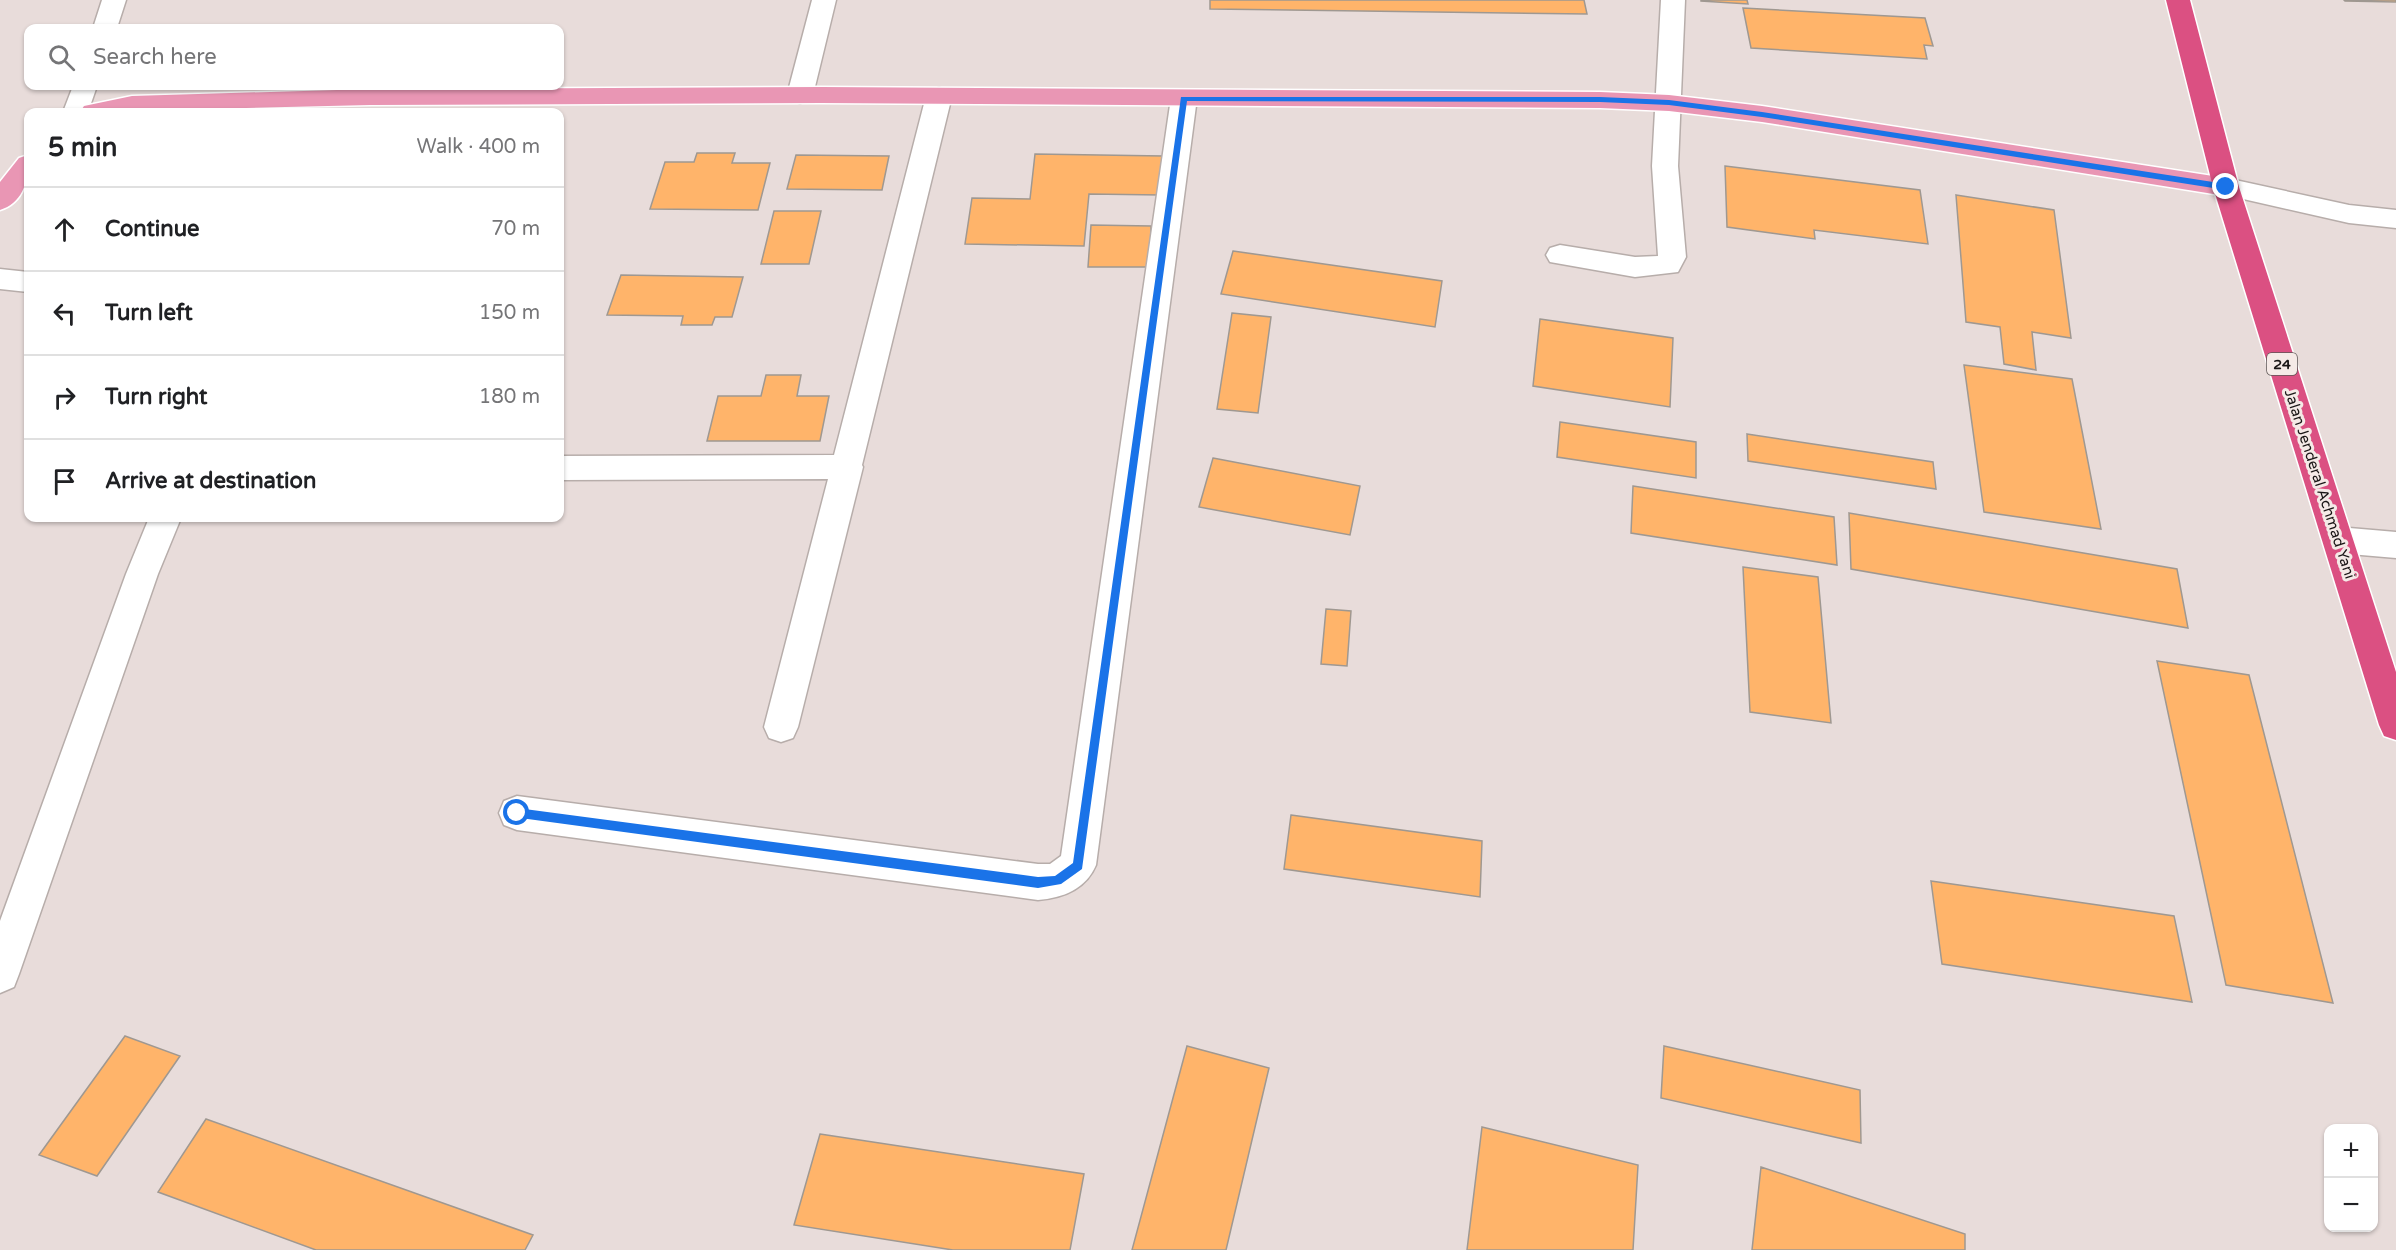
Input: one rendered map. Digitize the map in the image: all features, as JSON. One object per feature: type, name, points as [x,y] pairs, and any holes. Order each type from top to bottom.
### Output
[{"type":"highway","name":"Jalan Jenderal Achmad Yani","points":[[2178,0],[2226,187],[2396,725]]},
{"type":"main road","points":[[112,108],[132,104],[370,97],[800,95],[1184,99],[1552,99],[1669,102],[1762,114],[2226,187]]},
{"type":"main road","points":[[0,201],[24,169]]},
{"type":"street","points":[[106,24],[114,0]]},
{"type":"street","points":[[800,95],[824,0]]},
{"type":"street","points":[[1560,255],[1635,267],[1668,265],[1672,257],[1665,166],[1673,0]]},
{"type":"street","points":[[77,108],[84,90]]},
{"type":"street","points":[[781,727],[848,467],[939,96]]},
{"type":"street","points":[[517,813],[1038,882],[1057,881],[1078,865],[1184,99]]},
{"type":"street","points":[[2226,187],[2349,214],[2396,219]]},
{"type":"street","points":[[0,279],[24,282]]},
{"type":"street","points":[[564,468],[848,467]]},
{"type":"street","points":[[0,974],[142,574],[163,522]]},
{"type":"street","points":[[2338,540],[2396,545]]},
{"type":"building","points":[[1210,0],[1584,0],[1587,14],[1210,9]]},
{"type":"building","points":[[1747,0],[1748,4],[1701,1]]},
{"type":"building","points":[[2396,0],[2396,2],[2345,1]]},
{"type":"building","points":[[1743,8],[1925,18],[1933,46],[1924,45],[1927,59],[1751,48]]},
{"type":"building","points":[[697,153],[735,153],[732,163],[770,163],[758,210],[650,209],[665,162],[694,162]]},
{"type":"building","points":[[1035,154],[1163,156],[1161,195],[1089,194],[1084,246],[965,244],[972,198],[1030,199]]},
{"type":"building","points":[[796,155],[889,156],[882,190],[787,189]]},
{"type":"building","points":[[1725,166],[1920,190],[1928,244],[1814,230],[1815,239],[1727,227]]},
{"type":"building","points":[[1956,195],[2054,210],[2071,338],[2032,332],[2036,370],[2004,364],[2000,327],[1966,322]]},
{"type":"building","points":[[774,211],[821,211],[809,264],[761,264]]},
{"type":"building","points":[[1091,225],[1151,226],[1150,267],[1088,267]]},
{"type":"building","points":[[1233,251],[1442,281],[1435,327],[1221,294]]},
{"type":"building","points":[[621,275],[743,277],[732,317],[715,317],[712,325],[681,325],[683,316],[607,315]]},
{"type":"building","points":[[1232,313],[1271,317],[1258,413],[1217,409]]},
{"type":"building","points":[[1540,319],[1673,338],[1670,407],[1533,386]]},
{"type":"building","points":[[1964,365],[2072,379],[2101,529],[1984,512]]},
{"type":"building","points":[[766,375],[801,375],[797,396],[829,396],[820,441],[707,441],[718,396],[761,396]]},
{"type":"building","points":[[1560,422],[1696,442],[1696,478],[1557,457]]},
{"type":"building","points":[[1747,434],[1933,462],[1936,489],[1748,461]]},
{"type":"building","points":[[1213,458],[1360,486],[1350,535],[1199,507]]},
{"type":"building","points":[[1633,486],[1834,517],[1837,565],[1631,533]]},
{"type":"building","points":[[1849,513],[2177,569],[2188,628],[1851,569]]},
{"type":"building","points":[[1743,567],[1818,577],[1831,723],[1750,712]]},
{"type":"building","points":[[1326,609],[1351,611],[1347,666],[1321,664]]},
{"type":"building","points":[[2157,661],[2249,675],[2333,1003],[2226,985]]},
{"type":"building","points":[[1291,815],[1482,841],[1480,897],[1284,869]]},
{"type":"building","points":[[1931,881],[2174,916],[2192,1002],[1942,964]]},
{"type":"building","points":[[125,1036],[180,1056],[97,1176],[39,1155]]},
{"type":"building","points":[[1187,1046],[1269,1068],[1226,1250],[1132,1250]]},
{"type":"building","points":[[1664,1046],[1860,1090],[1861,1143],[1661,1098]]},
{"type":"building","points":[[206,1119],[533,1235],[525,1250],[316,1250],[158,1192]]},
{"type":"building","points":[[1482,1127],[1638,1165],[1633,1250],[1467,1250]]},
{"type":"building","points":[[820,1134],[1084,1174],[1070,1250],[953,1250],[794,1225]]},
{"type":"building","points":[[1761,1167],[1965,1234],[1965,1250],[1752,1250]]},
{"type":"route","points":[[517,813],[1038,882],[1057,881],[1078,865],[1184,99],[1669,102],[1762,114],[2226,187]]}]
